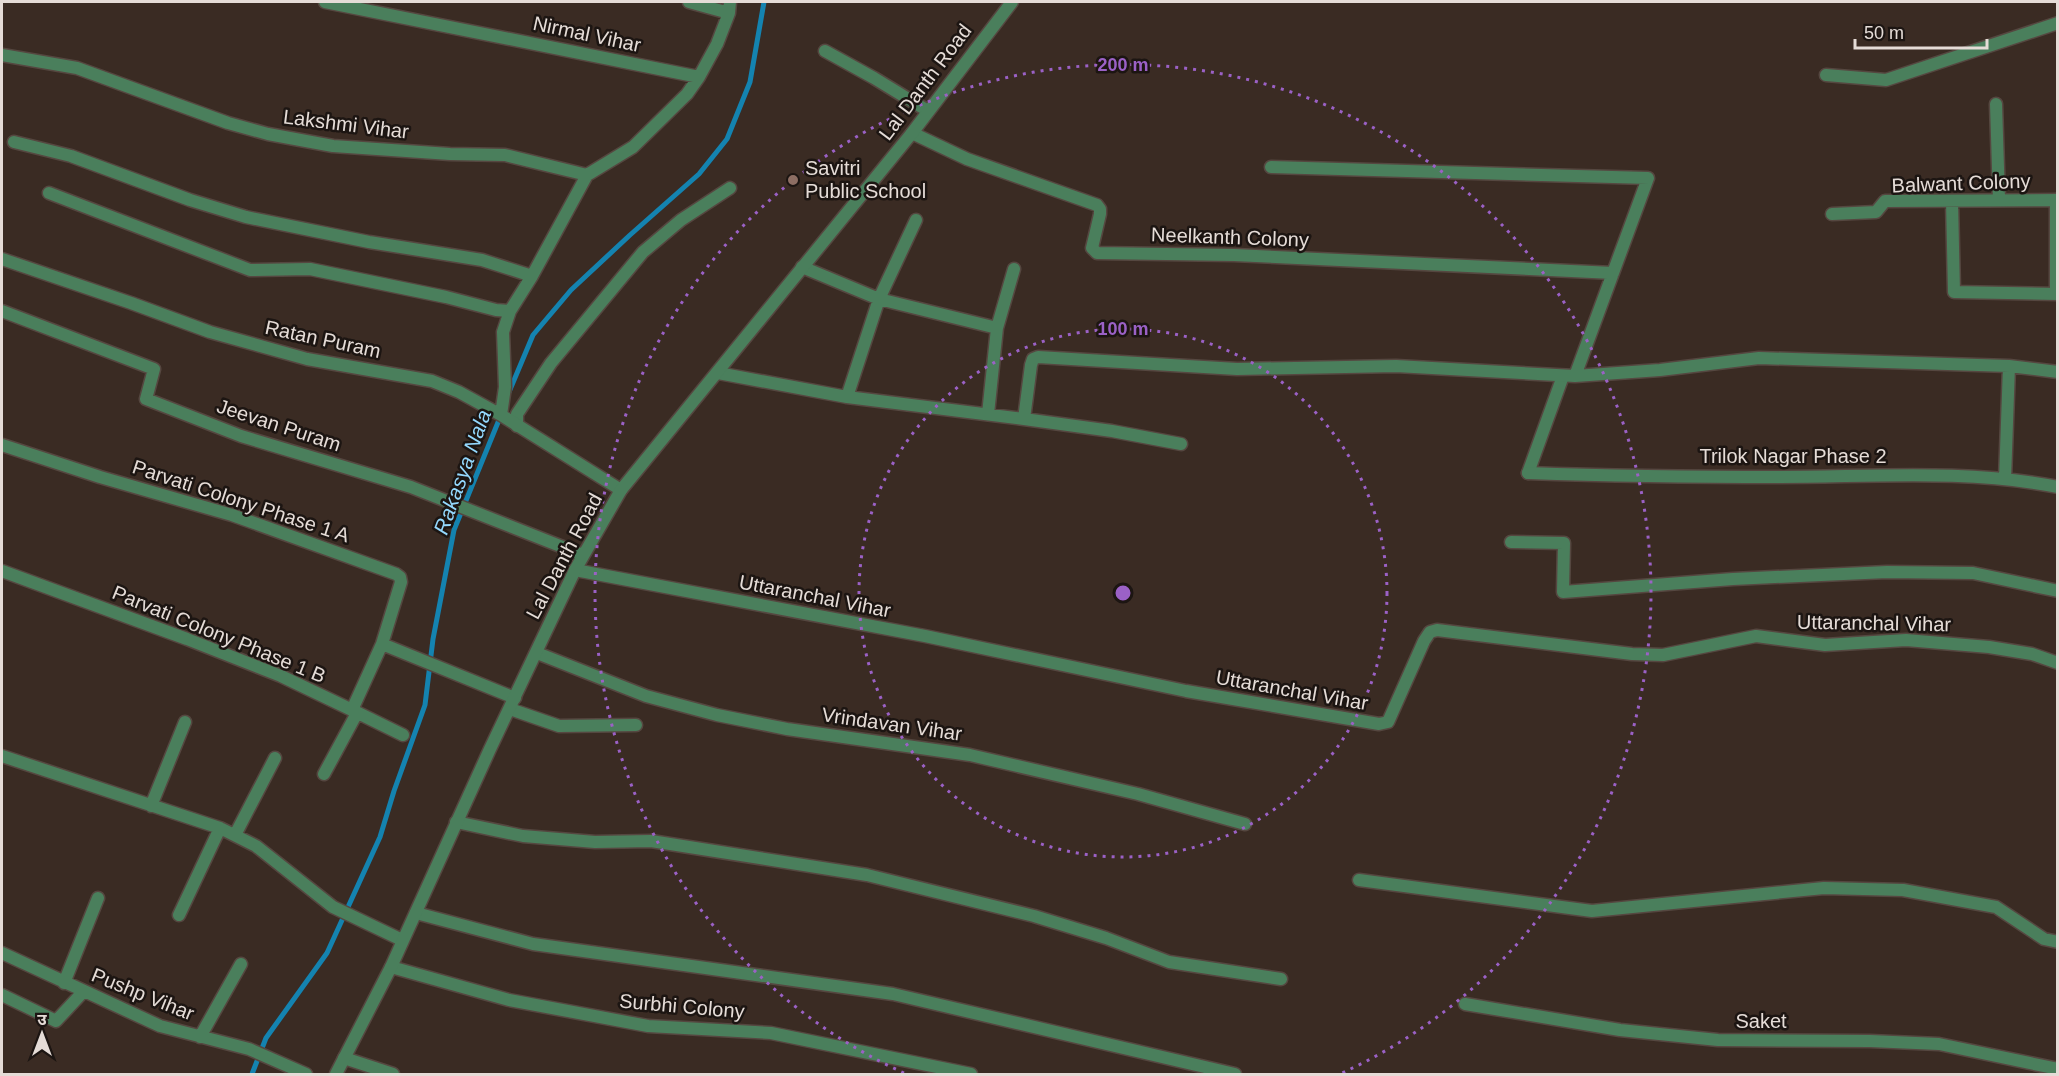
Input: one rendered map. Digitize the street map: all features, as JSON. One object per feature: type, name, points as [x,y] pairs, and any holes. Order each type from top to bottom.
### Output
[{"type":"street","name":"Nirmal Vihar","points":[[326,2],[699,77]]},
{"type":"street","points":[[501,415],[506,387],[503,332],[510,311],[532,276],[587,175],[633,147],[687,94],[717,44],[729,7],[689,2]]},
{"type":"street","name":"Lal Danth Road","points":[[336,1074],[391,967],[456,822],[575,570],[621,490],[912,133],[1011,2]]},
{"type":"street","points":[[1826,75],[1886,80],[2058,23]]},
{"type":"street","points":[[825,51],[928,111]]},
{"type":"street","name":"Lakshmi Vihar","points":[[2,55],[77,68],[228,123],[268,134],[333,146],[450,154],[506,155],[587,175]]},
{"type":"street","points":[[1996,104],[1999,200]]},
{"type":"street","name":"Neelkanth Colony","points":[[912,133],[967,159],[1096,205],[1100,209],[1100,214],[1092,248],[1097,253],[1234,255],[1613,273]]},
{"type":"street","points":[[14,142],[71,156],[190,200],[246,217],[369,242],[482,260],[532,276]]},
{"type":"street","points":[[1271,167],[1648,178],[1613,273],[1569,376]]},
{"type":"street","points":[[517,426],[517,414],[551,363],[643,252],[681,220],[730,188]]},
{"type":"street","points":[[49,193],[250,270],[310,269],[446,297],[496,310],[510,311]]},
{"type":"street","points":[[1952,201],[1954,292],[2057,294],[2057,200]]},
{"type":"street","name":"Balwant Colony","points":[[1832,214],[1876,212],[1885,201],[2057,200]]},
{"type":"street","points":[[847,398],[879,299],[916,220]]},
{"type":"street","name":"Ratan Puram","points":[[2,258],[210,332],[307,359],[432,381],[459,392],[501,415],[621,490]]},
{"type":"street","points":[[802,267],[879,299],[997,328]]},
{"type":"street","points":[[988,414],[997,328],[1014,269]]},
{"type":"street","name":"Jeevan Puram","points":[[2,311],[154,369],[146,399],[240,436],[411,487],[583,555]]},
{"type":"street","points":[[1024,418],[1031,365],[1033,359],[1038,357],[1236,369],[1396,366],[1569,376],[1660,370],[1759,358],[2009,366],[2058,372]]},
{"type":"street","points":[[2005,479],[2009,366]]},
{"type":"street","points":[[718,373],[847,398],[1024,418],[1180,444]]},
{"type":"street","name":"Trilok Nagar Phase 2","points":[[1569,376],[1528,473],[1769,477],[1861,475],[2005,479],[2058,487]]},
{"type":"street","name":"Parvati Colony Phase 1 A","points":[[2,445],[100,477],[232,515],[396,574],[401,582],[382,644]]},
{"type":"street","points":[[1511,542],[1564,543],[1563,592],[1733,579],[1887,572],[1973,573],[2058,591]]},
{"type":"street","name":"Uttaranchal Vihar","points":[[575,570],[925,636],[1186,691],[1378,724],[1388,722],[1424,641],[1430,632],[1437,630],[1632,654],[1663,655],[1756,636],[1825,645],[1906,640],[1989,647],[2032,654],[2058,663]]},
{"type":"street","name":"Parvati Colony Phase 1 B","points":[[2,571],[249,664],[403,735]]},
{"type":"street","points":[[324,774],[355,712],[382,644],[443,668],[559,726],[636,725]]},
{"type":"street","name":"Vrindavan Vihar","points":[[537,653],[646,696],[717,715],[787,729],[970,755],[1138,794],[1245,824]]},
{"type":"street","points":[[151,806],[184,722]]},
{"type":"street","points":[[2,756],[220,828],[256,846],[333,907],[402,940]]},
{"type":"street","points":[[235,835],[275,758]]},
{"type":"street","points":[[456,822],[524,836],[595,842],[651,841],[867,875],[1034,916],[1106,938],[1169,962],[1281,979]]},
{"type":"street","points":[[179,915],[220,828]]},
{"type":"street","points":[[1359,880],[1592,911],[1824,888],[1903,890],[1996,907],[2044,939],[2058,942]]},
{"type":"street","points":[[64,983],[98,898]]},
{"type":"street","points":[[416,913],[533,944],[893,994],[1235,1074]]},
{"type":"street","name":"Pushp Vihar","points":[[2,953],[160,1026],[249,1049],[272,1057],[306,1074]]},
{"type":"street","points":[[200,1037],[240,964]]},
{"type":"street","name":"Surbhi Colony","points":[[391,967],[508,1000],[648,1026],[771,1033],[970,1074]]},
{"type":"street","points":[[2,995],[56,1021],[83,992]]},
{"type":"street","name":"Saket","points":[[1464,1004],[1609,1028],[1718,1040],[1938,1044],[2058,1069]]},
{"type":"street","points":[[345,1058],[393,1074]]},
{"type":"waterway","name":"Rakasya Nala","points":[[509,392],[533,335],[571,290],[699,174],[727,139],[750,82],[764,2]]},
{"type":"waterway","name":"Rakasya Nala","points":[[252,1074],[266,1038],[327,953],[380,837],[425,705],[433,639],[454,530],[501,415]]},
{"type":"place","name":"Savitri Public School","points":[[793,180]]}]
